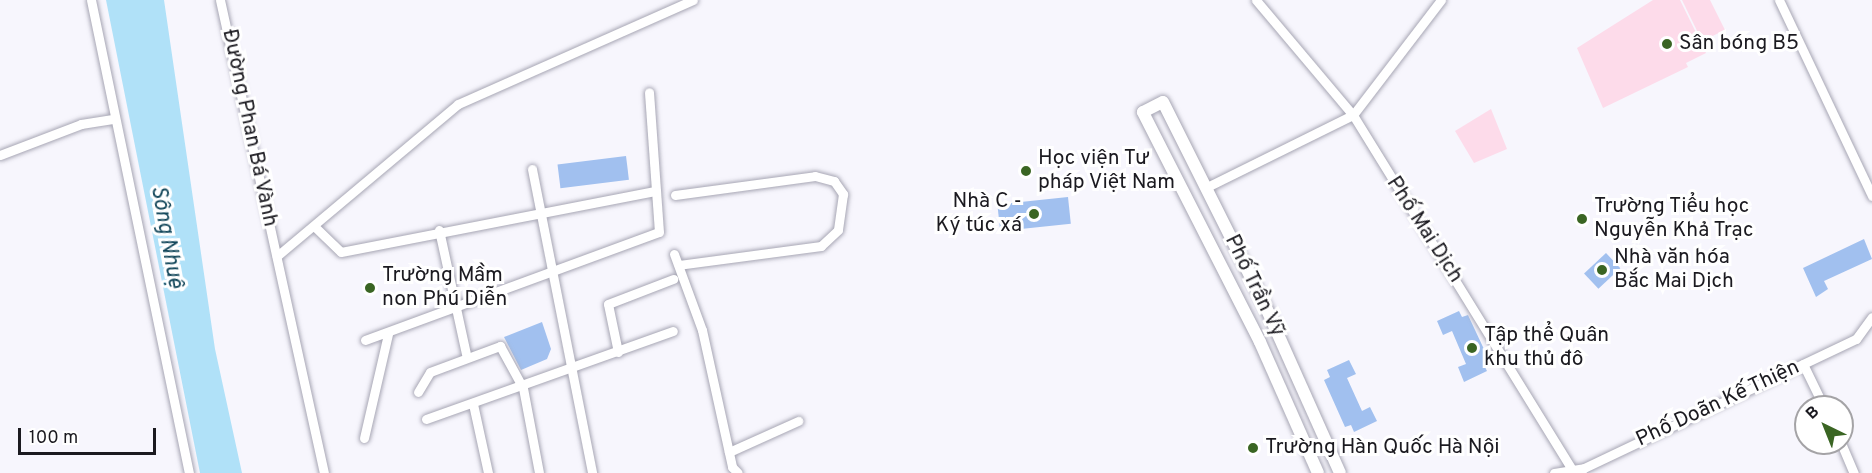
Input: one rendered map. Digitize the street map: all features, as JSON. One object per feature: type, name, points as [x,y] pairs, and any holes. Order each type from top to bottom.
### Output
[{"type":"main road","name":"Phố Trần Vỹ","points":[[1318,473],[1188,197],[1143,112],[1163,102],[1340,473]]},
{"type":"main road","points":[[1188,197],[1205,188]]},
{"type":"street","points":[[91,0],[113,119],[189,473]]},
{"type":"street","name":"Đường Phan Bá Vành","points":[[220,0],[324,473]]},
{"type":"street","points":[[277,256],[458,104],[693,0]]},
{"type":"street","name":"Phố Mai Dịch","points":[[1256,0],[1353,115],[1573,471]]},
{"type":"street","points":[[1205,188],[1353,115],[1442,0]]},
{"type":"street","points":[[1779,0],[1872,196]]},
{"type":"street","points":[[365,340],[388,334],[659,232],[649,92]]},
{"type":"street","points":[[0,155],[81,124],[113,119]]},
{"type":"street","points":[[532,168],[592,473]]},
{"type":"street","points":[[675,195],[815,176],[834,181],[843,194],[838,230],[820,246],[679,265]]},
{"type":"street","points":[[314,226],[341,252],[541,209],[656,191]]},
{"type":"street","points":[[439,230],[454,309],[466,354]]},
{"type":"street","points":[[674,254],[702,330],[729,452],[738,473]]},
{"type":"street","points":[[618,352],[608,304],[673,279]]},
{"type":"street","name":"Phố Doãn Kế Thiện","points":[[1554,473],[1573,471],[1856,339],[1872,317]]},
{"type":"street","points":[[426,419],[523,388],[673,331]]},
{"type":"street","points":[[364,438],[388,334]]},
{"type":"street","points":[[418,392],[430,372],[466,354],[500,346],[523,388],[539,473]]},
{"type":"street","points":[[1803,364],[1818,395]]},
{"type":"street","points":[[473,404],[488,473]]},
{"type":"street","points":[[729,452],[798,421]]},
{"type":"street","points":[[1846,455],[1854,473]]},
{"type":"shaded area","points":[[1653,0],[1680,0],[1706,53],[1686,63],[1688,67],[1603,108],[1577,48]]},
{"type":"shaded area","points":[[1682,0],[1710,0],[1725,30],[1702,41]]},
{"type":"shaded area","points":[[1491,109],[1507,149],[1474,163],[1455,131]]},
{"type":"water","name":"Sông Nhuệ","points":[[106,0],[164,0],[215,349],[242,473],[200,473]]},
{"type":"building","points":[[626,156],[629,180],[560,188],[558,164]]},
{"type":"building","name":"Nhà C - Ký túc xá","points":[[1068,197],[1071,224],[1000,231],[997,204]]},
{"type":"building","points":[[1864,239],[1872,259],[1824,281],[1828,289],[1816,297],[1803,268]]},
{"type":"building","name":"Nhà văn hóa Bắc Mai Dịch","points":[[1606,253],[1620,268],[1598,289],[1584,273]]},
{"type":"building","name":"Tập thể Quân khu thủ đô","points":[[1459,311],[1462,317],[1468,315],[1490,362],[1484,365],[1487,371],[1464,382],[1458,367],[1466,364],[1452,331],[1443,335],[1437,321]]},
{"type":"building","points":[[542,322],[551,349],[547,359],[521,370],[504,337]]},
{"type":"building","points":[[1349,360],[1356,374],[1347,378],[1362,411],[1370,407],[1377,421],[1354,432],[1351,425],[1345,427],[1324,380],[1330,377],[1327,370]]},
{"type":"place","name":"Sân bóng B5","points":[[1667,44]]},
{"type":"place","name":"Học viện Tư pháp Việt Nam","points":[[1026,171]]},
{"type":"place","name":"Nhà C - Ký túc xá","points":[[1034,214]]},
{"type":"place","name":"Trường Tiểu học Nguyễn Khả Trạc","points":[[1582,219]]},
{"type":"place","name":"Nhà văn hóa Bắc Mai Dịch","points":[[1602,270]]},
{"type":"place","name":"Trường Mầm non Phú Diễn","points":[[370,288]]},
{"type":"place","name":"Tập thể Quân khu thủ đô","points":[[1472,348]]},
{"type":"place","name":"Trường Hàn Quốc Hà Nội","points":[[1253,448]]}]
